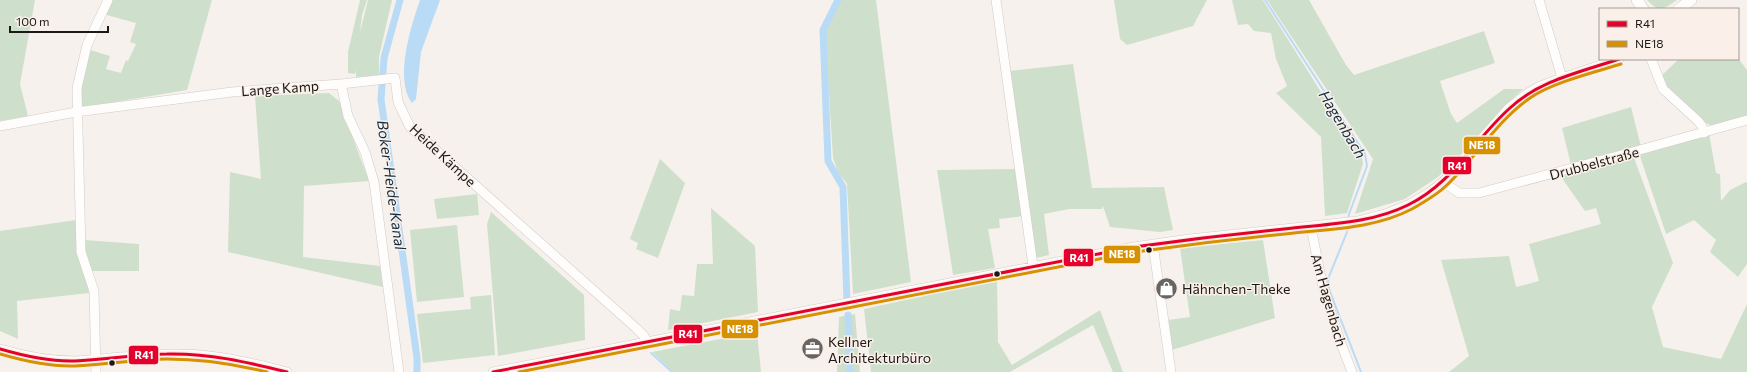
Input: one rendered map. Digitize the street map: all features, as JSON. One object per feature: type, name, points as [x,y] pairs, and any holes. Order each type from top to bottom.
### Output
[{"type":"main road","points":[[1637,0],[1643,8]]},
{"type":"main road","points":[[1681,8],[1691,0]]},
{"type":"street","points":[[96,372],[94,291],[80,252],[76,88],[82,60],[91,34],[108,0]]},
{"type":"street","points":[[996,0],[1033,266]]},
{"type":"street","points":[[1539,0],[1562,78]]},
{"type":"street","points":[[493,372],[1033,266],[1153,244],[1358,221],[1388,213],[1430,192],[1443,182],[1513,104],[1538,87],[1616,60]]},
{"type":"street","points":[[1651,60],[1663,89],[1698,121],[1702,126],[1704,133]]},
{"type":"street","name":"Heide Kämpe","points":[[341,84],[395,78],[398,102],[402,113],[410,126],[636,328],[644,336],[647,342]]},
{"type":"street","points":[[341,84],[348,116],[365,152],[374,182],[399,372]]},
{"type":"street","name":"Lange Kamp","points":[[0,126],[76,112],[232,92],[341,84]]},
{"type":"street","name":"Drubbelstraße","points":[[1443,182],[1459,193],[1479,193],[1704,133],[1747,120]]},
{"type":"street","name":"Am Hagenbach","points":[[1311,227],[1322,283],[1340,341],[1352,372]]},
{"type":"street","points":[[1153,244],[1171,372]]},
{"type":"street","points":[[0,348],[15,353],[56,360],[96,359],[155,354],[204,355],[231,359],[287,372]]},
{"type":"green space","points":[[0,0],[35,0],[20,84],[28,116],[0,121]]},
{"type":"green space","points":[[111,0],[212,0],[187,90],[79,108],[87,49],[110,56],[106,69],[121,73],[126,60],[128,61],[136,44],[130,42],[136,23],[103,14]]},
{"type":"green space","points":[[360,0],[367,0],[362,15],[360,32],[368,0],[392,0],[379,57],[379,76],[356,77],[356,70],[355,74],[348,73],[348,52]]},
{"type":"green space","points":[[840,0],[876,0],[911,282],[853,294],[847,184],[838,172],[833,158],[825,31]]},
{"type":"green space","points":[[1114,0],[1207,0],[1193,26],[1127,45],[1120,39]]},
{"type":"green space","points":[[1232,0],[1263,0],[1362,157],[1363,164],[1347,213],[1325,216],[1321,137],[1276,93],[1287,86],[1276,59],[1271,33],[1254,31],[1248,24],[1238,25]]},
{"type":"green space","points":[[1267,0],[1309,0],[1346,65],[1354,75],[1484,31],[1495,63],[1440,81],[1451,114],[1457,123],[1504,89],[1523,89],[1438,177],[1405,199],[1355,214],[1373,159]]},
{"type":"green space","points":[[1647,0],[1677,0],[1669,6],[1658,8]]},
{"type":"green space","points":[[1739,59],[1747,70],[1747,117],[1714,126],[1709,124],[1696,117],[1668,91],[1660,77],[1678,60]]},
{"type":"green space","points":[[1073,64],[1092,188],[1164,187],[1173,230],[1160,232],[1110,227],[1103,206],[1102,209],[1069,209],[1044,214],[1049,255],[1036,258],[1010,71]]},
{"type":"green space","points":[[329,93],[339,101],[369,181],[304,186],[303,257],[380,266],[383,287],[228,252],[230,172],[261,179],[255,96]]},
{"type":"green space","points":[[1631,107],[1641,147],[1571,165],[1562,128]]},
{"type":"green space","points":[[1709,133],[1716,173],[1720,174],[1721,201],[1730,190],[1746,182],[1747,183],[1747,264],[1738,277],[1710,252],[1716,240],[1694,220],[1666,234],[1640,156],[1645,151],[1672,146]]},
{"type":"green space","points":[[1631,156],[1634,158],[1673,263],[1652,307],[1663,347],[1721,359],[1747,304],[1747,372],[1449,372],[1469,356],[1441,260],[1509,256],[1516,287],[1539,281],[1529,244],[1601,224],[1596,208],[1585,211],[1559,174]]},
{"type":"green space","points":[[660,159],[685,183],[658,258],[636,249],[638,243],[630,239]]},
{"type":"green space","points":[[1017,169],[1024,216],[999,219],[1000,228],[988,229],[995,268],[953,275],[937,170]]},
{"type":"green space","points":[[477,194],[479,215],[437,219],[434,199]]},
{"type":"green space","points":[[711,208],[755,246],[758,312],[668,330],[670,309],[680,311],[682,295],[694,296],[697,264],[713,264]]},
{"type":"green space","points":[[491,212],[584,295],[585,340],[498,356],[487,224]]},
{"type":"green space","points":[[76,220],[89,293],[17,301],[18,339],[0,331],[0,231]]},
{"type":"green space","points":[[457,225],[464,297],[417,302],[410,230]]},
{"type":"green space","points":[[84,240],[139,244],[139,271],[90,271],[86,262]]},
{"type":"green space","points":[[1263,240],[1275,318],[1172,350],[1168,320],[1190,317],[1180,248]]},
{"type":"green space","points":[[997,280],[998,342],[1012,365],[1100,310],[1123,372],[1113,372],[1093,325],[1010,372],[871,372],[864,309]]},
{"type":"green space","points":[[491,295],[495,355],[423,363],[417,314],[471,309],[470,297]]},
{"type":"green space","points":[[855,314],[860,372],[837,372],[839,317]]},
{"type":"green space","points":[[757,332],[761,372],[673,372],[652,352]]},
{"type":"water","points":[[420,0],[440,0],[421,52],[416,99],[412,103],[407,93],[404,80],[404,67],[412,24]]},
{"type":"waterway","name":"Boker-Heide-Kanal","points":[[400,0],[384,58],[381,99],[417,358],[417,372]]},
{"type":"waterway","points":[[838,0],[823,30],[828,161],[843,187],[847,302]]},
{"type":"waterway","name":"Hagenbach","points":[[1265,0],[1365,154],[1367,166],[1348,219]]},
{"type":"waterway","name":"Hagenbach","points":[[1348,225],[1347,232],[1328,279],[1329,289],[1361,372]]},
{"type":"waterway","points":[[848,315],[850,372]]},
{"type":"waterway","points":[[651,353],[672,372]]},
{"type":"transit line","name":"R41","points":[[493,372],[1134,247],[1363,220],[1378,216],[1408,205],[1424,196],[1438,185],[1451,173],[1497,120],[1522,98],[1534,90],[1562,78],[1616,60]]},
{"type":"transit line","name":"NE18","points":[[519,372],[1135,252],[1350,227],[1382,221],[1412,209],[1443,189],[1458,174],[1507,117],[1530,98],[1549,87],[1621,64]]},
{"type":"transit line","name":"R41","points":[[0,349],[56,361],[155,354],[197,355],[242,362],[287,372]]},
{"type":"transit line","name":"NE18","points":[[0,354],[56,366],[180,359],[217,362],[267,372]]},
{"type":"place","name":"Hähnchen-Theke","points":[[1167,288]]},
{"type":"place","name":"Kellner Architekturbüro","points":[[812,349]]}]
